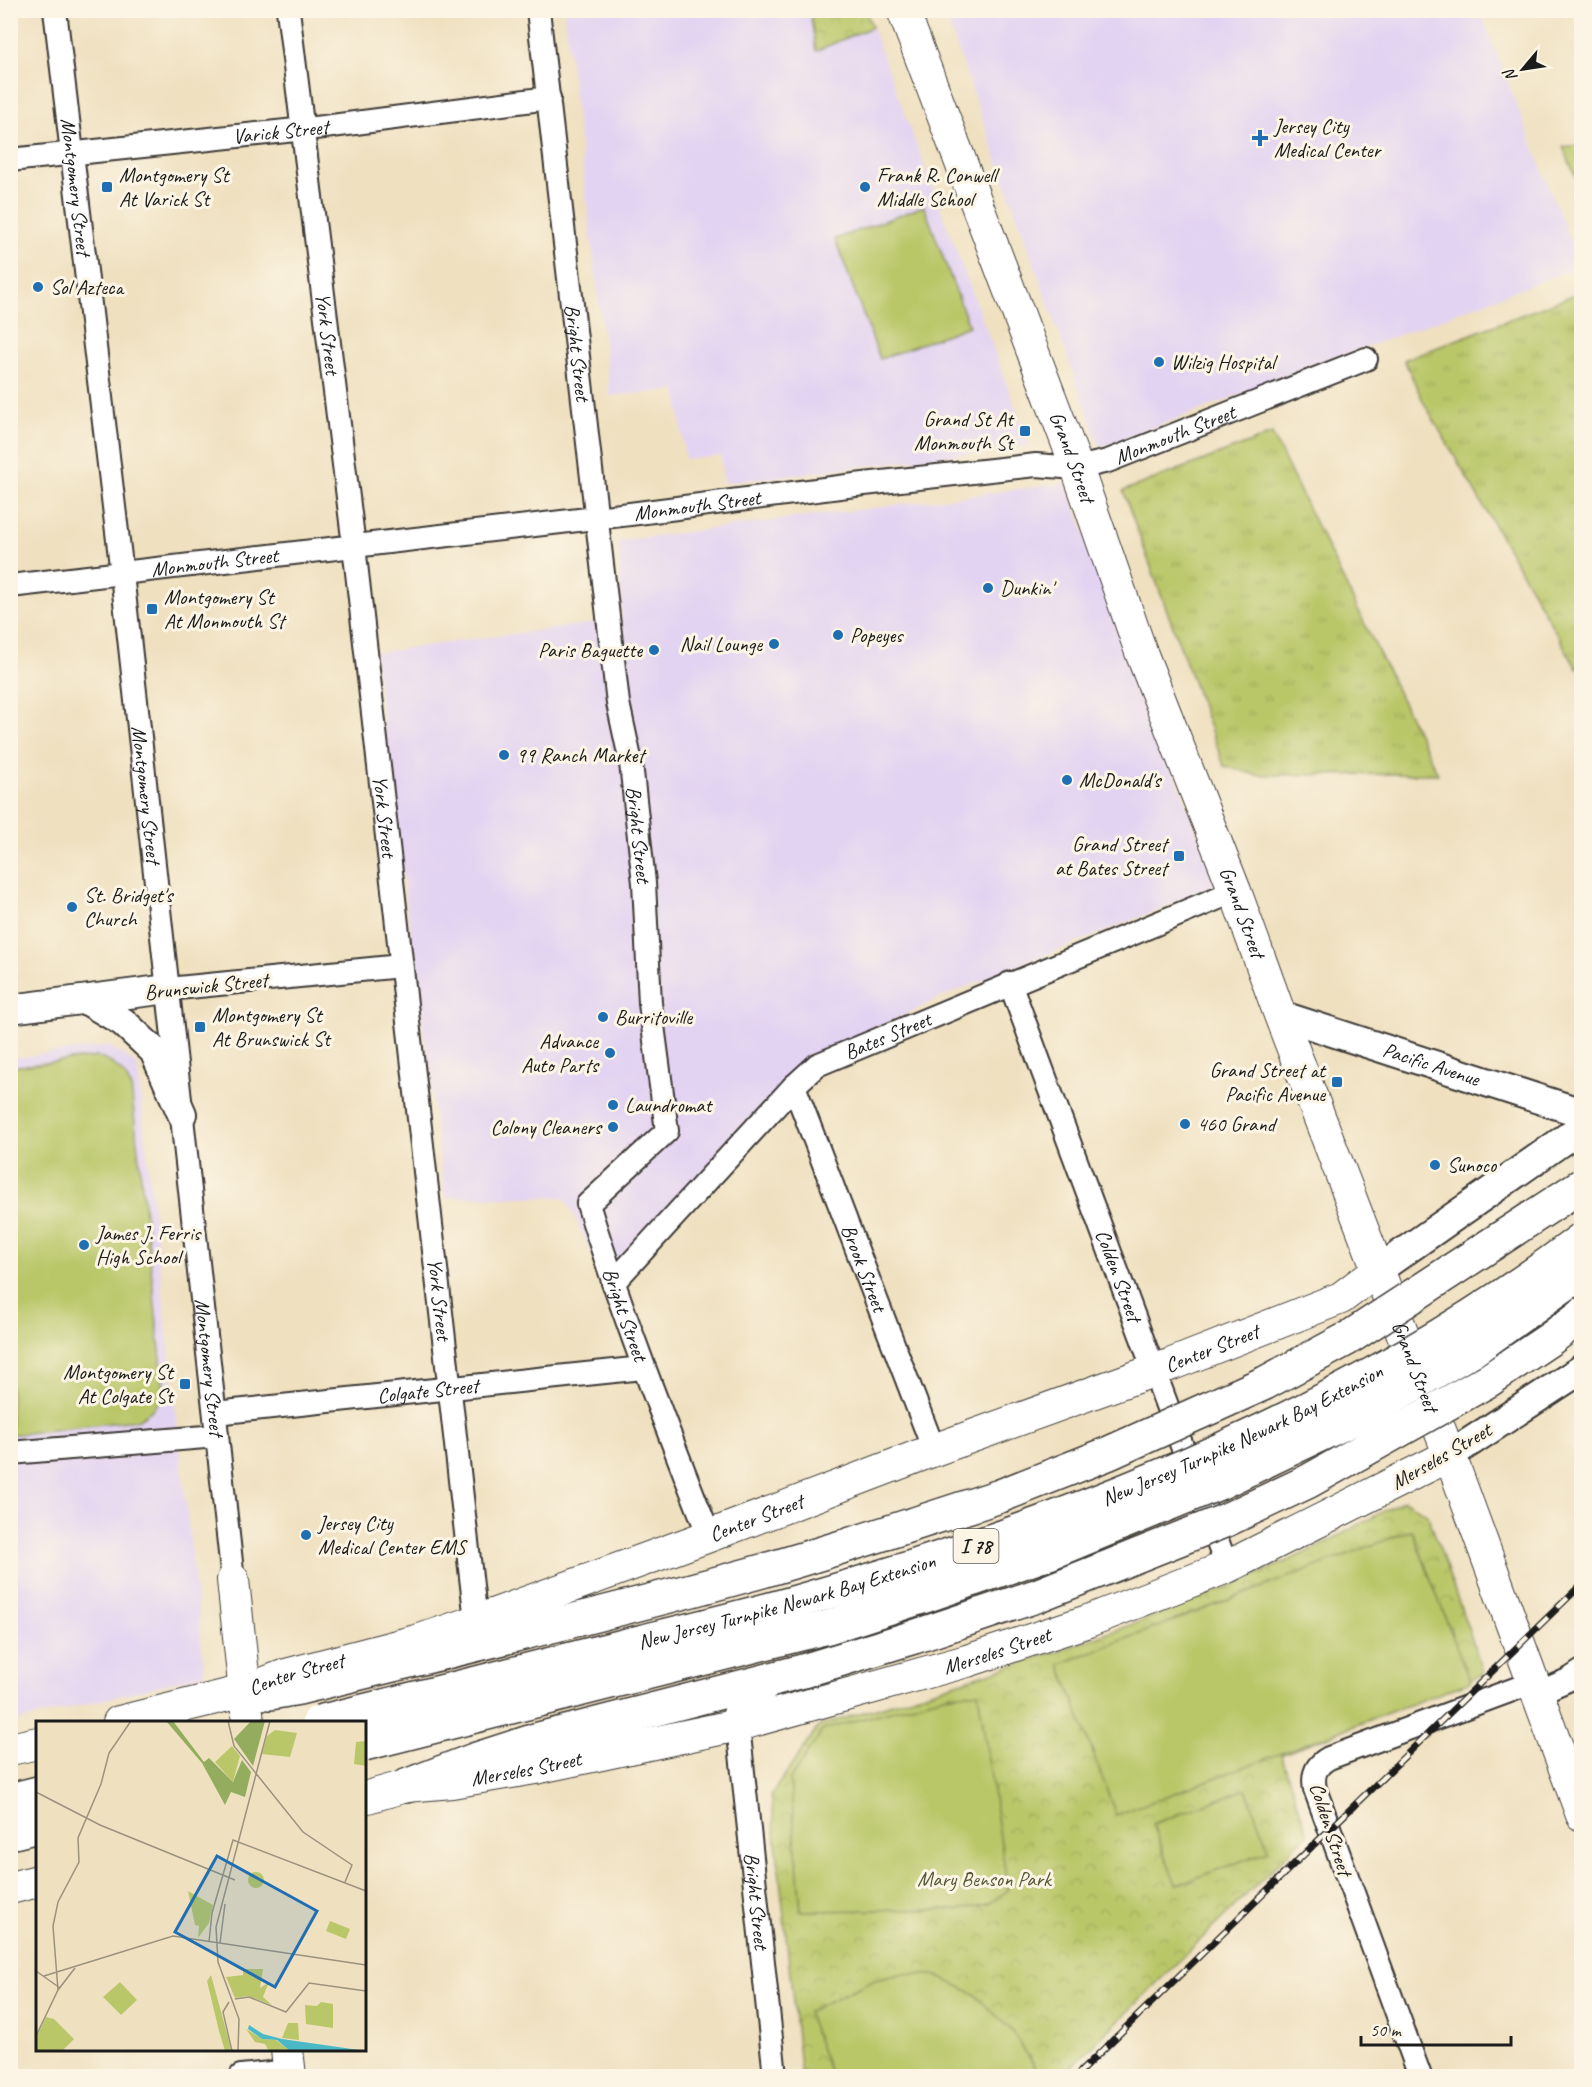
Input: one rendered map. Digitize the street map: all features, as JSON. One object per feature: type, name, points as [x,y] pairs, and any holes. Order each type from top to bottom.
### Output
[{"type":"highway","points":[[246,1707],[270,1693],[299,1688],[671,1595],[762,1570],[889,1533],[1000,1496],[1107,1454],[1265,1383],[1347,1339],[1581,1185]]},
{"type":"highway","name":"New Jersey Turnpike Newark Bay Extension","points":[[323,1721],[805,1600],[935,1560],[1076,1509],[1224,1447],[1337,1392],[1467,1318],[1534,1274],[1581,1239]]},
{"type":"highway","name":"New Jersey Turnpike Newark Bay Extension","points":[[366,1743],[828,1627],[1049,1553],[1219,1483],[1361,1415],[1474,1349],[1581,1272]]},
{"type":"highway","points":[[406,1786],[474,1760],[539,1739],[770,1680],[914,1637],[1036,1596],[1224,1521],[1307,1482],[1489,1380],[1553,1337],[1581,1315]]},
{"type":"highway","points":[[738,1725],[741,1707],[770,1680]]},
{"type":"highway","points":[[10,1800],[36,1794]]},
{"type":"highway","points":[[10,1833],[36,1827]]},
{"type":"main road","name":"Grand Street","points":[[903,10],[1077,468],[1141,652],[1235,891],[1280,1015],[1450,1455],[1581,1815]]},
{"type":"main road","name":"Center Street","points":[[127,1721],[246,1707],[272,1679],[420,1640],[709,1536],[933,1450],[1155,1370],[1341,1298],[1378,1270]]},
{"type":"main road","name":"Merseles Street","points":[[366,1797],[406,1786],[494,1776],[738,1725],[967,1661],[1088,1621],[1227,1567],[1450,1455]]},
{"type":"main road","name":"Montgomery Street","points":[[233,1580],[246,1707]]},
{"type":"main road","points":[[10,1749],[36,1743]]},
{"type":"main road","points":[[10,1888],[36,1882]]},
{"type":"street","name":"Montgomery Street","points":[[55,10],[122,574],[233,1580]]},
{"type":"street","name":"York Street","points":[[288,10],[354,546],[476,1621]]},
{"type":"street","name":"Bright Street","points":[[538,10],[618,703],[631,763],[644,882],[650,1003],[667,1131],[588,1204],[643,1368],[709,1536]]},
{"type":"street","name":"Varick Street","points":[[10,160],[302,129],[549,98]]},
{"type":"street","name":"Monmouth Street","points":[[10,586],[1036,465],[1077,468],[1108,461],[1366,359]]},
{"type":"street","name":"Bates Street","points":[[613,1283],[794,1086],[817,1065],[1235,891]]},
{"type":"street","name":"Brunswick Street","points":[[10,1009],[168,989],[401,966]]},
{"type":"street","name":"Colden Street","points":[[1010,983],[1227,1567]]},
{"type":"street","points":[[86,1000],[123,1022],[154,1051],[182,1114]]},
{"type":"street","name":"Pacific Avenue","points":[[1280,1015],[1581,1113]]},
{"type":"street","name":"Brook Street","points":[[794,1086],[933,1450]]},
{"type":"street","points":[[1378,1270],[1581,1127]]},
{"type":"street","name":"Colgate Street","points":[[215,1413],[643,1368]]},
{"type":"street","name":"Merseles Street","points":[[1450,1455],[1581,1369]]},
{"type":"street","points":[[10,1454],[217,1436]]},
{"type":"street","points":[[1536,1688],[1570,1679],[1581,1671]]},
{"type":"street","name":"Colden Street","points":[[1420,2076],[1315,1789],[1314,1773],[1317,1766],[1329,1758],[1536,1688]]},
{"type":"street","name":"Bright Street","points":[[738,1725],[775,2076]]},
{"type":"street","points":[[241,2076],[289,2066]]},
{"type":"shaded area","points":[[564,11],[810,11],[816,51],[872,27],[1030,446],[724,483],[721,456],[685,459],[677,390],[610,396]]},
{"type":"shaded area","name":"Jersey City Medical Center","points":[[944,11],[1480,11],[1580,266],[1100,448]]},
{"type":"shaded area","points":[[1066,483],[1217,886],[941,997],[813,1061],[608,1288],[565,1197],[445,1197],[374,653],[622,619],[618,541]]},
{"type":"shaded area","name":"James J. Ferris High School","points":[[109,1046],[137,1065],[205,1674],[11,1723],[11,1058]]},
{"type":"green space","points":[[810,11],[866,11],[872,27],[816,51]]},
{"type":"green space","points":[[1582,145],[1581,190],[1563,147]]},
{"type":"green space","points":[[924,206],[969,326],[880,359],[835,239]]},
{"type":"green space","points":[[1581,292],[1582,666],[1577,669],[1424,403],[1404,360]]},
{"type":"green space","points":[[1272,434],[1438,774],[1256,775],[1224,766],[1123,491]]},
{"type":"green space","points":[[97,1057],[117,1068],[131,1086],[164,1387],[155,1406],[137,1420],[11,1435],[11,1067]]},
{"type":"green space","name":"Mary Benson Park","points":[[1404,1500],[1428,1515],[1484,1674],[1281,1755],[1308,1834],[1062,2076],[801,2076],[771,1795],[819,1726],[1059,1651],[1144,1620],[1239,1583],[1320,1546]]},
{"type":"green space","points":[[1412,1530],[1470,1682],[1116,1815],[1060,1664]]},
{"type":"green space","points":[[978,1692],[1008,1890],[989,1904],[964,1909],[801,1911],[790,1779],[823,1730],[943,1696]]},
{"type":"green space","points":[[1246,1789],[1269,1851],[1176,1885],[1153,1824]]},
{"type":"green space","points":[[900,1974],[935,1975],[973,1993],[1012,2031],[1039,2073],[1035,2076],[831,2076],[807,2012],[871,1981]]},
{"type":"railway","points":[[1076,2076],[1582,1584]]},
{"type":"place","name":"Jersey City Medical Center","points":[[1260,138]]},
{"type":"place","name":"Montgomery St At Varick St","points":[[107,187]]},
{"type":"place","name":"Frank R. Conwell Middle School","points":[[865,187]]},
{"type":"place","name":"Sol Azteca","points":[[38,287]]},
{"type":"place","name":"Wilzig Hospital","points":[[1159,362]]},
{"type":"place","name":"Grand St At Monmouth St","points":[[1025,431]]},
{"type":"place","name":"Dunkin'","points":[[988,588]]},
{"type":"place","name":"Montgomery St At Monmouth St","points":[[152,609]]},
{"type":"place","name":"Popeyes","points":[[838,635]]},
{"type":"place","name":"Nail Lounge","points":[[774,644]]},
{"type":"place","name":"Paris Baguette","points":[[654,650]]},
{"type":"place","name":"99 Ranch Market","points":[[504,755]]},
{"type":"place","name":"McDonald's","points":[[1067,780]]},
{"type":"place","name":"Grand Street at Bates Street","points":[[1179,856]]},
{"type":"place","name":"St. Bridget's Church","points":[[72,907]]},
{"type":"place","name":"Burritoville","points":[[603,1017]]},
{"type":"place","name":"Montgomery St At Brunswick St","points":[[200,1027]]},
{"type":"place","name":"Advance Auto Parts","points":[[610,1053]]},
{"type":"place","name":"Grand Street at Pacific Avenue","points":[[1337,1082]]},
{"type":"place","name":"Laundromat","points":[[613,1105]]},
{"type":"place","name":"460 Grand","points":[[1185,1124]]},
{"type":"place","name":"Colony Cleaners","points":[[613,1127]]},
{"type":"place","name":"Sunoco","points":[[1435,1165]]},
{"type":"place","name":"James J. Ferris High School","points":[[84,1245]]},
{"type":"place","name":"Montgomery St At Colgate St","points":[[185,1384]]},
{"type":"place","name":"Jersey City Medical Center EMS","points":[[306,1535]]}]
